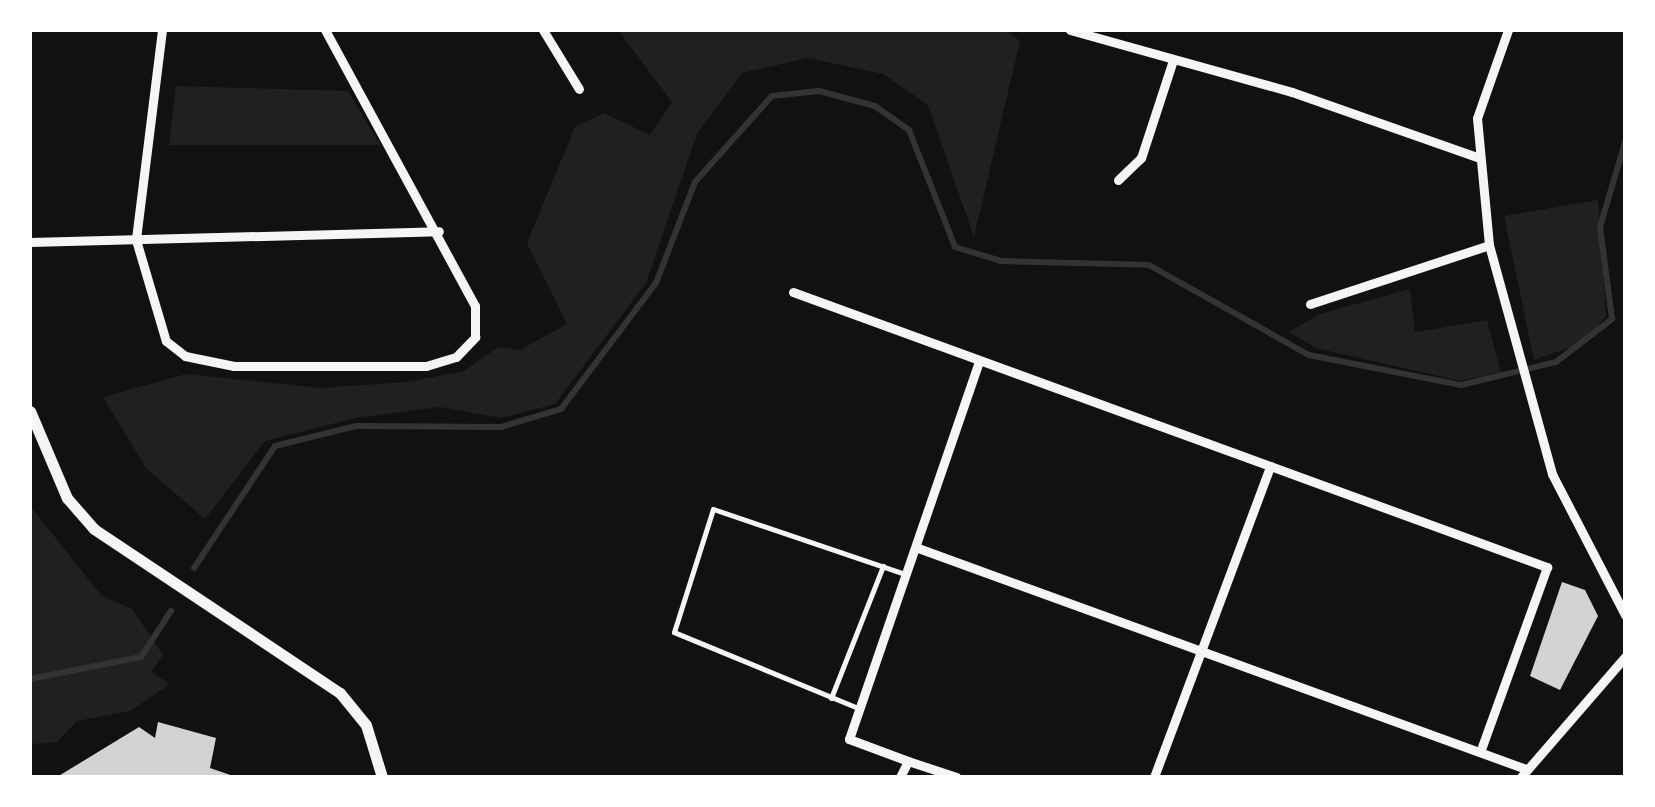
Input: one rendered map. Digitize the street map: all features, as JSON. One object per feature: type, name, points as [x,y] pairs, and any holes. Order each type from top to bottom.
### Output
[{"type":"street","points":[[162,30],[136,240],[154,322],[184,356],[234,366],[426,366],[469,348],[475,306],[438,231],[324,30]]},
{"type":"street","points":[[543,30],[579,89]]},
{"type":"street","points":[[1070,30],[1477,157]]},
{"type":"street","points":[[1508,30],[1481,93],[1477,157],[1489,245],[1528,405],[1552,474],[1625,615]]},
{"type":"street","points":[[1118,180],[1140,158],[1174,60]]},
{"type":"street","points":[[30,242],[438,231]]},
{"type":"street","points":[[1310,304],[1489,245]]},
{"type":"street","points":[[793,292],[1547,566],[1480,750]]},
{"type":"street","points":[[956,777],[849,738],[918,548],[979,361]]},
{"type":"street","points":[[30,412],[34,438],[67,498],[126,558],[340,693],[366,724],[382,777]]},
{"type":"street","points":[[1154,777],[1270,466]]},
{"type":"street","points":[[918,548],[1480,750],[1524,773],[1625,658]]},
{"type":"street","points":[[900,777],[908,761]]},
{"type":"lane","points":[[860,709],[674,632],[713,509],[908,575]]},
{"type":"lane","points":[[831,698],[883,566]]},
{"type":"shaded area","points":[[618,30],[1005,30],[1020,41],[974,237],[928,105],[883,74],[808,58],[742,73],[697,134],[646,283],[555,404],[501,418],[440,407],[355,418],[265,441],[205,519],[146,468],[103,397],[186,374],[320,388],[407,382],[464,371],[498,347],[520,350],[567,324],[527,243],[575,127],[604,113],[650,135],[672,102]]},
{"type":"shaded area","points":[[176,86],[348,91],[380,145],[169,145]]},
{"type":"shaded area","points":[[1598,200],[1606,316],[1585,342],[1534,360],[1504,216]]},
{"type":"shaded area","points":[[1410,289],[1415,332],[1487,320],[1501,372],[1460,381],[1316,348],[1289,332],[1320,314]]},
{"type":"shaded area","points":[[30,506],[101,595],[132,609],[163,655],[151,672],[170,684],[130,711],[77,721],[57,742],[39,744],[30,743]]},
{"type":"building","points":[[1562,582],[1585,590],[1598,616],[1560,690],[1530,676]]},
{"type":"building","points":[[158,722],[216,738],[210,768],[236,777],[57,777],[139,727],[155,738]]},
{"type":"waterway","points":[[194,568],[275,446],[356,426],[501,427],[561,409],[656,283],[695,182],[772,96],[819,91],[875,106],[909,130],[955,247],[1001,261],[1149,265],[1309,355],[1461,385],[1556,362],[1612,319],[1600,227],[1625,142]]},
{"type":"waterway","points":[[30,679],[141,657],[171,611]]}]
